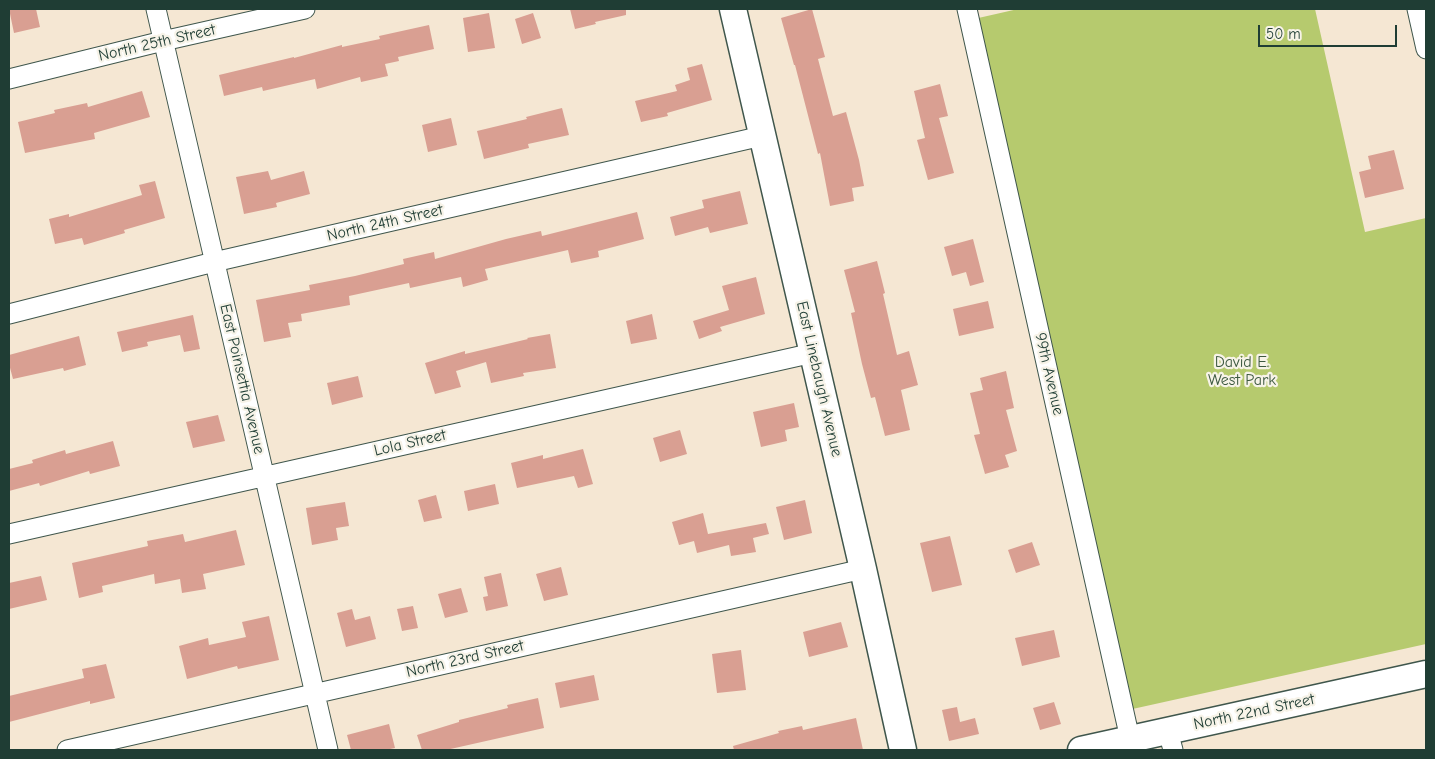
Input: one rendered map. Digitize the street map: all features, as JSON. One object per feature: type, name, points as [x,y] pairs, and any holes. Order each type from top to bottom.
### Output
[{"type":"street","name":"East Poinsettia Avenue","points":[[156,9],[328,750]]},
{"type":"street","name":"North 25th Street","points":[[9,78],[305,9]]},
{"type":"street","name":"East Linebaugh Avenue","points":[[733,9],[904,750]]},
{"type":"street","name":"99th Avenue","points":[[967,9],[1130,739]]},
{"type":"street","points":[[1417,9],[1426,49]]},
{"type":"street","name":"North 24th Street","points":[[9,314],[214,262],[762,136]]},
{"type":"street","name":"Lola Street","points":[[9,534],[812,353]]},
{"type":"street","name":"North 23rd Street","points":[[67,750],[863,569]]},
{"type":"street","name":"North 22nd Street","points":[[1081,750],[1130,739],[1171,741],[1426,674]]},
{"type":"green space","name":"David E. West Park","points":[[1018,9],[1315,9],[1365,232],[1426,218],[1426,644],[1128,710],[974,19]]},
{"type":"building","points":[[9,9],[36,9],[40,27],[14,33]]},
{"type":"building","points":[[570,9],[626,9],[626,15],[575,29]]},
{"type":"building","points":[[812,9],[825,57],[818,59],[833,116],[846,112],[864,186],[852,188],[854,201],[830,206],[820,153],[818,154],[781,18]]},
{"type":"building","points":[[489,13],[495,48],[468,52],[463,18]]},
{"type":"building","points":[[533,13],[541,38],[522,44],[515,19]]},
{"type":"building","points":[[429,25],[434,49],[398,57],[399,61],[385,64],[388,76],[361,82],[360,77],[317,89],[315,79],[263,91],[262,87],[224,96],[219,75],[342,45],[342,47],[380,39],[379,36]]},
{"type":"building","points":[[702,64],[712,100],[667,113],[668,116],[641,122],[635,101],[677,91],[675,85],[690,80],[687,68]]},
{"type":"building","points":[[940,84],[948,116],[939,118],[954,173],[928,180],[917,140],[925,138],[914,91]]},
{"type":"building","points":[[142,91],[150,117],[94,133],[95,139],[25,153],[18,122],[55,113],[54,110],[87,103],[88,107]]},
{"type":"building","points":[[562,108],[569,135],[528,144],[529,148],[484,159],[477,131]]},
{"type":"building","points":[[451,118],[457,145],[428,152],[422,125]]},
{"type":"building","points":[[1394,150],[1404,189],[1365,198],[1359,172],[1371,169],[1368,156]]},
{"type":"building","points":[[268,171],[271,180],[304,171],[310,194],[276,203],[277,207],[244,214],[236,177]]},
{"type":"building","points":[[155,181],[165,218],[124,230],[125,233],[84,245],[82,238],[55,244],[49,219],[69,214],[69,217],[142,195],[139,185]]},
{"type":"building","points":[[740,191],[748,224],[710,233],[708,227],[675,236],[670,217],[704,208],[702,200]]},
{"type":"building","points":[[637,212],[644,239],[598,251],[599,257],[571,263],[568,250],[485,269],[488,280],[463,287],[461,277],[410,288],[409,283],[349,296],[350,305],[301,314],[302,321],[288,323],[291,337],[264,342],[256,300],[310,290],[309,285],[404,264],[403,259],[434,252],[435,259],[506,239],[541,231],[542,236]]},
{"type":"building","points":[[973,239],[984,282],[970,286],[966,272],[952,276],[944,247]]},
{"type":"building","points":[[877,261],[897,355],[909,351],[918,385],[901,390],[910,430],[885,436],[875,397],[871,398],[862,364],[851,313],[855,312],[844,270]]},
{"type":"building","points":[[756,277],[765,314],[720,327],[722,331],[699,339],[693,321],[729,310],[722,286]]},
{"type":"building","points":[[988,301],[994,328],[959,336],[953,309]]},
{"type":"building","points":[[652,314],[657,339],[631,344],[626,321]]},
{"type":"building","points":[[193,315],[200,349],[184,352],[180,335],[147,342],[148,346],[122,352],[117,332]]},
{"type":"building","points":[[550,334],[556,368],[523,373],[524,376],[491,383],[486,362],[456,371],[461,387],[435,394],[425,363],[465,351],[465,354]]},
{"type":"building","points":[[79,336],[86,365],[64,371],[63,368],[13,379],[9,355]]},
{"type":"building","points":[[1006,371],[1014,408],[1006,410],[1017,451],[1005,455],[1009,467],[985,474],[974,435],[980,434],[970,393],[983,390],[980,378]]},
{"type":"building","points":[[358,376],[363,397],[332,405],[327,383]]},
{"type":"building","points":[[794,403],[799,427],[785,430],[787,441],[761,447],[753,412]]},
{"type":"building","points":[[218,415],[225,441],[193,448],[186,422]]},
{"type":"building","points":[[680,430],[687,454],[660,462],[653,438]]},
{"type":"building","points":[[113,441],[120,466],[90,474],[89,471],[40,486],[39,483],[9,491],[9,469],[33,463],[32,460],[65,450],[66,454]]},
{"type":"building","points":[[583,449],[593,484],[578,488],[574,476],[517,488],[511,463],[543,455],[543,459]]},
{"type":"building","points":[[495,484],[499,504],[468,511],[464,491]]},
{"type":"building","points":[[436,495],[442,518],[424,522],[418,500]]},
{"type":"building","points":[[805,500],[812,533],[784,540],[776,507]]},
{"type":"building","points":[[345,502],[349,526],[336,528],[338,540],[312,545],[306,508]]},
{"type":"building","points":[[703,513],[708,534],[766,523],[769,534],[753,538],[756,552],[731,556],[729,545],[697,553],[694,541],[679,545],[672,522]]},
{"type":"building","points":[[236,530],[245,565],[203,574],[206,589],[182,593],[180,579],[155,584],[154,574],[102,586],[103,592],[79,598],[72,563],[148,546],[147,541],[183,534],[185,542]]},
{"type":"building","points":[[950,536],[962,585],[932,592],[920,543]]},
{"type":"building","points":[[1032,542],[1040,565],[1016,573],[1008,550]]},
{"type":"building","points":[[561,567],[568,595],[544,601],[536,574]]},
{"type":"building","points":[[501,573],[508,606],[486,611],[483,597],[488,596],[484,577]]},
{"type":"building","points":[[41,576],[47,600],[9,609],[9,583]]},
{"type":"building","points":[[461,588],[468,612],[445,618],[438,594]]},
{"type":"building","points":[[413,606],[418,628],[402,631],[397,609]]},
{"type":"building","points":[[352,609],[355,620],[370,616],[376,639],[346,647],[337,613]]},
{"type":"building","points":[[269,616],[279,660],[238,669],[237,666],[187,679],[179,646],[208,638],[209,645],[246,637],[242,622]]},
{"type":"building","points":[[841,622],[848,647],[809,657],[803,632]]},
{"type":"building","points":[[1054,630],[1060,657],[1022,666],[1015,638]]},
{"type":"building","points":[[741,650],[746,690],[717,693],[712,654]]},
{"type":"building","points":[[106,664],[115,698],[90,704],[90,701],[9,722],[9,696],[84,678],[82,669]]},
{"type":"building","points":[[594,675],[599,700],[560,708],[555,683]]},
{"type":"building","points":[[538,698],[544,728],[446,750],[422,750],[417,735],[459,722],[459,720],[508,708],[507,705]]},
{"type":"building","points":[[1054,702],[1061,724],[1040,730],[1033,708]]},
{"type":"building","points":[[957,707],[960,722],[975,718],[979,734],[949,741],[942,710]]},
{"type":"building","points":[[856,718],[863,750],[734,750],[733,746],[779,733],[778,731],[802,726],[803,730]]},
{"type":"building","points":[[389,724],[395,748],[385,750],[351,750],[347,735]]}]
